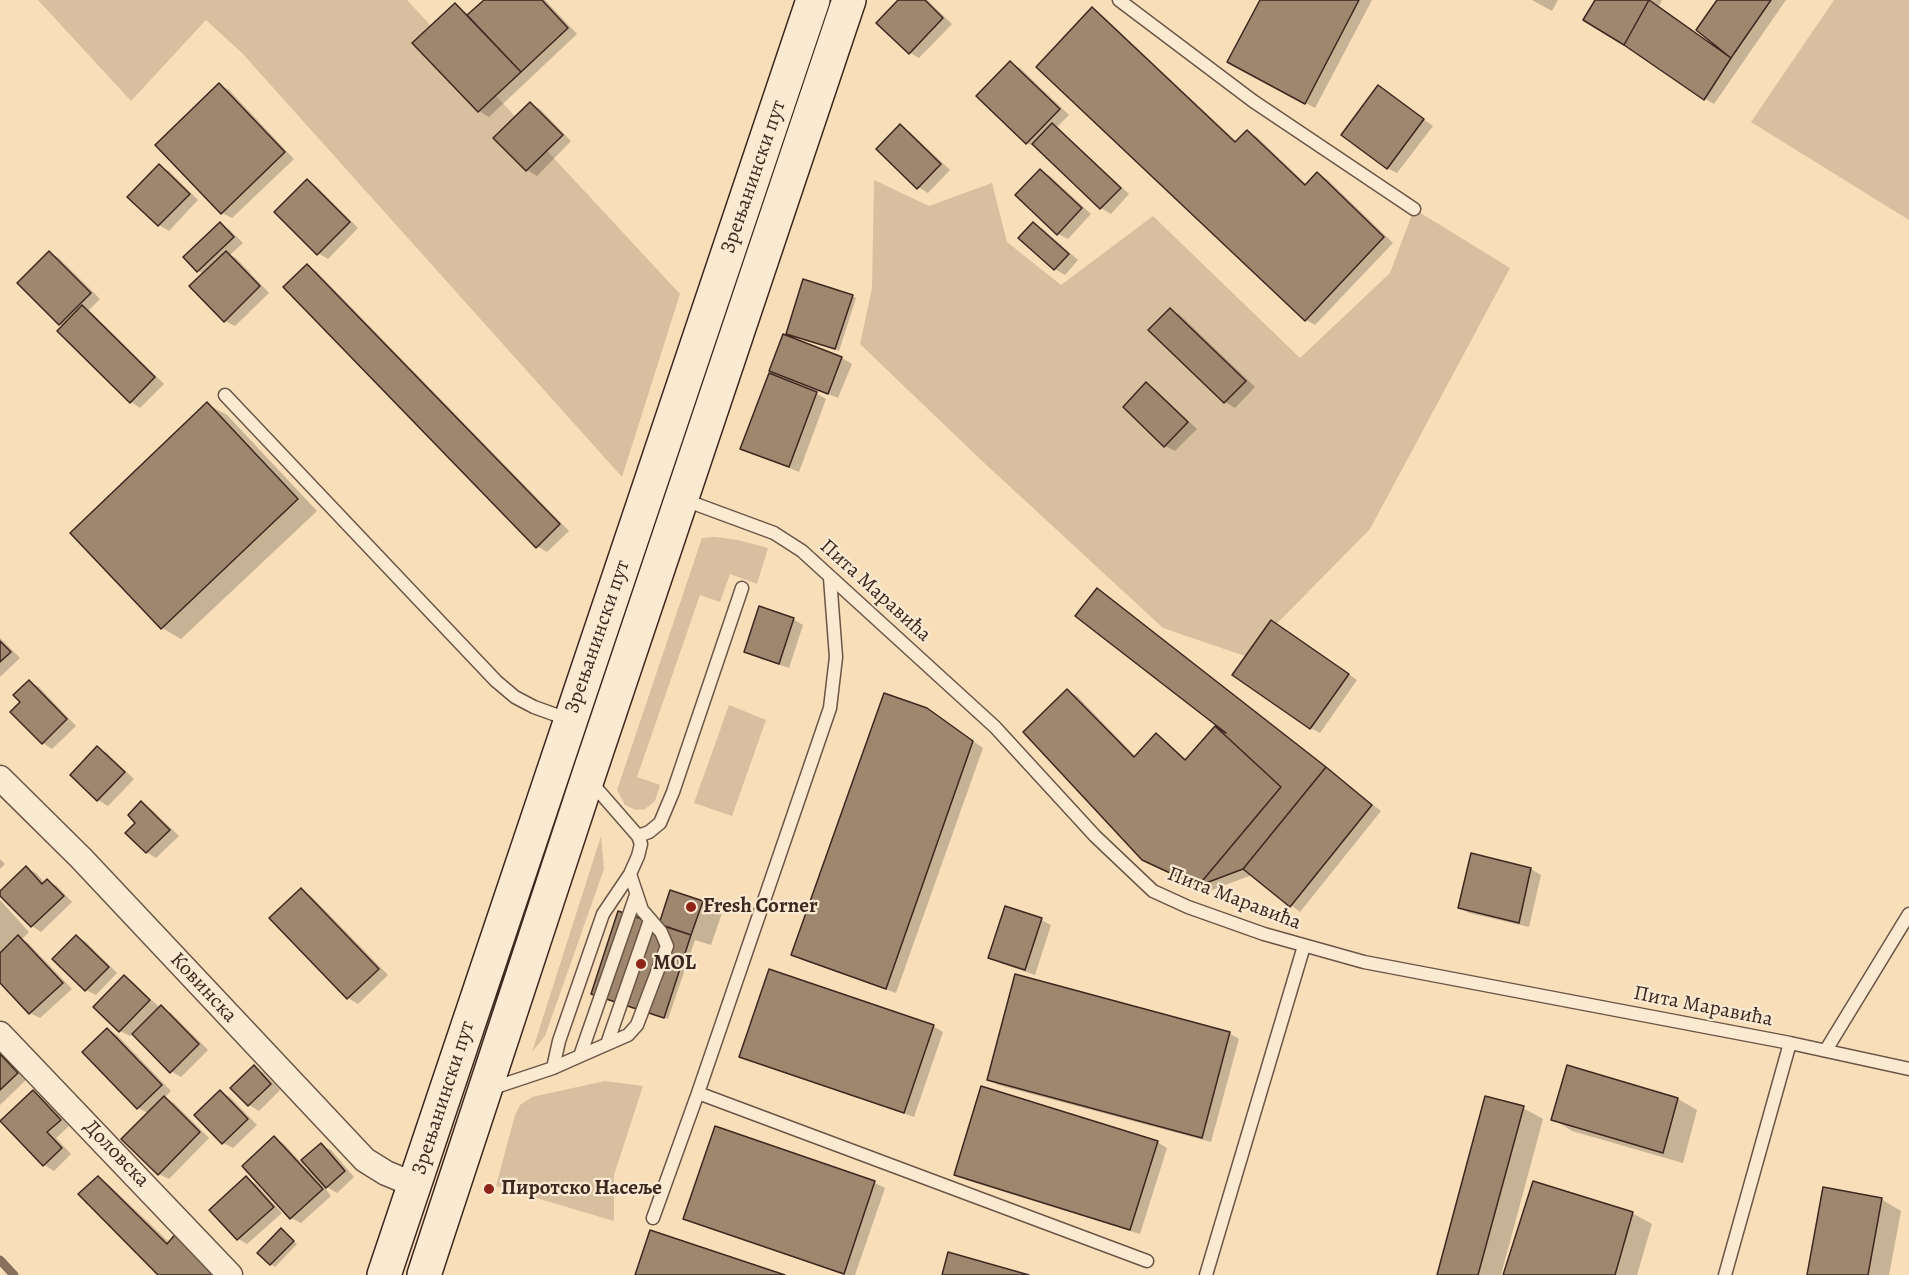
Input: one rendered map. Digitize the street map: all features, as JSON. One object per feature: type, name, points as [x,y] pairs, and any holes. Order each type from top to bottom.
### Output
[{"type":"main road","name":"Зрењанински пут","points":[[384,1275],[813,0]]},
{"type":"main road","name":"Зрењанински пут","points":[[424,1275],[681,498],[849,0]]},
{"type":"street","name":"Ковинска","points":[[0,778],[81,858],[365,1160],[415,1185]]},
{"type":"street","name":"Доловска","points":[[0,1034],[230,1275]]},
{"type":"lane","points":[[1119,0],[1253,101],[1414,209]]},
{"type":"lane","points":[[225,395],[496,681],[515,697],[534,707],[570,720]]},
{"type":"lane","name":"Пита Маравића","points":[[681,498],[774,533],[802,551],[995,727],[1095,836],[1153,891],[1222,920],[1364,962],[1826,1050],[1909,1069]]},
{"type":"lane","points":[[653,1218],[830,708],[836,657],[830,578]]},
{"type":"lane","points":[[638,836],[649,832],[660,822],[673,792],[742,588]]},
{"type":"lane","points":[[553,1068],[559,1041],[603,914],[630,874],[638,856],[640,844],[638,836],[588,777]]},
{"type":"lane","points":[[486,1091],[553,1068],[628,1035],[637,1025],[667,946],[661,932],[642,910],[630,874]]},
{"type":"lane","points":[[580,1056],[636,895]]},
{"type":"lane","points":[[1826,1050],[1909,914]]},
{"type":"lane","points":[[607,1044],[650,920]]},
{"type":"lane","points":[[1206,1275],[1304,946]]},
{"type":"lane","points":[[1725,1275],[1790,1043]]},
{"type":"lane","points":[[698,1093],[1147,1261]]},
{"type":"shaded area","points":[[38,0],[407,0],[680,294],[622,477],[242,53],[206,20],[131,101]]},
{"type":"shaded area","points":[[1834,0],[1909,0],[1909,220],[1751,122]]},
{"type":"shaded area","points":[[874,180],[929,206],[992,183],[1007,242],[1061,285],[1153,216],[1300,358],[1390,273],[1414,209],[1510,268],[1370,529],[1245,656],[1163,628],[980,459],[860,344],[872,288]]},
{"type":"shaded area","points":[[715,537],[768,548],[757,584],[730,574],[720,602],[700,595],[637,777],[660,785],[655,801],[645,809],[636,810],[625,805],[617,790],[702,538]]},
{"type":"shaded area","points":[[729,705],[766,720],[732,816],[694,803]]},
{"type":"shaded area","points":[[601,836],[604,869],[545,1036],[532,1052]]},
{"type":"shaded area","points":[[605,1081],[643,1086],[614,1175],[614,1221],[496,1186],[515,1115],[520,1105],[532,1097]]},
{"type":"building","points":[[484,0],[542,0],[568,28],[521,72],[467,15]]},
{"type":"building","points":[[898,0],[925,0],[943,18],[909,54],[876,23]]},
{"type":"building","points":[[1260,0],[1359,0],[1305,104],[1227,62]]},
{"type":"building","points":[[1595,0],[1649,0],[1624,45],[1583,20]]},
{"type":"building","points":[[1649,0],[1731,58],[1704,100],[1624,45]]},
{"type":"building","points":[[1717,0],[1771,0],[1731,58],[1696,30]]},
{"type":"building","points":[[455,3],[521,72],[478,112],[412,43]]},
{"type":"building","points":[[1092,7],[1235,142],[1247,130],[1305,185],[1317,172],[1384,237],[1305,321],[1036,67]]},
{"type":"building","points":[[1010,61],[1060,109],[1026,144],[976,96]]},
{"type":"building","points":[[219,83],[285,152],[221,214],[155,145]]},
{"type":"building","points":[[1378,85],[1424,119],[1387,169],[1341,135]]},
{"type":"building","points":[[530,102],[563,135],[526,171],[493,138]]},
{"type":"building","points":[[1052,123],[1121,188],[1100,209],[1032,144]]},
{"type":"building","points":[[900,124],[941,164],[917,189],[876,149]]},
{"type":"building","points":[[159,164],[190,194],[158,226],[127,197]]},
{"type":"building","points":[[1040,169],[1082,208],[1057,235],[1015,195]]},
{"type":"building","points":[[307,179],[350,222],[317,255],[274,212]]},
{"type":"building","points":[[220,222],[234,237],[197,272],[183,257]]},
{"type":"building","points":[[1033,222],[1069,254],[1054,270],[1018,238]]},
{"type":"building","points":[[49,251],[91,293],[59,325],[17,283]]},
{"type":"building","points":[[226,251],[260,286],[224,322],[189,286]]},
{"type":"building","points":[[307,264],[560,524],[536,548],[283,287]]},
{"type":"building","points":[[803,279],[853,295],[835,349],[786,334]]},
{"type":"building","points":[[82,305],[155,377],[130,403],[57,331]]},
{"type":"building","points":[[1170,308],[1246,381],[1224,403],[1148,330]]},
{"type":"building","points":[[783,334],[842,357],[828,394],[769,371]]},
{"type":"building","points":[[769,373],[817,392],[789,467],[740,449]]},
{"type":"building","points":[[1146,382],[1188,422],[1164,447],[1123,407]]},
{"type":"building","points":[[207,402],[298,499],[161,629],[70,533]]},
{"type":"building","points":[[1097,588],[1326,767],[1243,869],[1198,886],[1281,787],[1215,726],[1226,733],[1075,616]]},
{"type":"building","points":[[759,606],[794,618],[779,664],[744,652]]},
{"type":"building","points":[[1271,620],[1349,674],[1310,729],[1232,675]]},
{"type":"building","points":[[0,641],[11,652],[0,662]]},
{"type":"building","points":[[29,680],[67,719],[42,744],[10,712],[20,702],[13,695]]},
{"type":"building","points":[[1067,689],[1134,757],[1156,733],[1185,760],[1215,726],[1281,787],[1198,886],[1142,860],[1023,732]]},
{"type":"building","points":[[884,693],[927,708],[973,741],[886,989],[791,955]]},
{"type":"building","points":[[97,746],[125,772],[97,801],[70,775]]},
{"type":"building","points":[[1326,767],[1372,805],[1290,907],[1243,869]]},
{"type":"building","points":[[141,801],[170,830],[146,853],[125,833],[135,823],[128,815]]},
{"type":"building","points":[[1471,853],[1531,868],[1519,923],[1458,908]]},
{"type":"building","points":[[26,866],[42,884],[47,879],[64,896],[31,927],[0,896],[0,891]]},
{"type":"building","points":[[301,888],[379,969],[347,999],[269,918]]},
{"type":"building","points":[[670,890],[703,901],[691,935],[659,924]]},
{"type":"building","points":[[1005,906],[1042,918],[1025,970],[988,958]]},
{"type":"building","name":"MOL","points":[[618,911],[691,935],[664,1018],[591,994]]},
{"type":"building","points":[[18,935],[63,983],[29,1014],[0,983],[0,953]]},
{"type":"building","points":[[76,935],[109,967],[85,991],[52,959]]},
{"type":"building","points":[[769,969],[934,1025],[904,1113],[739,1057]]},
{"type":"building","points":[[1015,974],[1230,1032],[1202,1138],[987,1080]]},
{"type":"building","points":[[124,975],[150,1000],[119,1032],[93,1007]]},
{"type":"building","points":[[161,1005],[199,1044],[170,1073],[132,1034]]},
{"type":"building","points":[[107,1028],[162,1085],[137,1109],[82,1052]]},
{"type":"building","points":[[0,1054],[18,1073],[0,1090]]},
{"type":"building","points":[[254,1065],[271,1084],[248,1106],[230,1088]]},
{"type":"building","points":[[1567,1065],[1678,1098],[1663,1153],[1551,1120]]},
{"type":"building","points":[[981,1086],[1158,1141],[1130,1230],[954,1175]]},
{"type":"building","points":[[33,1090],[61,1120],[47,1132],[62,1148],[43,1166],[0,1121]]},
{"type":"building","points":[[220,1090],[248,1119],[222,1144],[194,1115]]},
{"type":"building","points":[[164,1096],[200,1132],[158,1175],[121,1139]]},
{"type":"building","points":[[1485,1096],[1524,1106],[1478,1275],[1437,1275]]},
{"type":"building","points":[[715,1126],[875,1181],[844,1274],[683,1219]]},
{"type":"building","points":[[274,1136],[323,1189],[290,1219],[242,1166]]},
{"type":"building","points":[[321,1143],[345,1171],[326,1188],[301,1160]]},
{"type":"building","points":[[98,1176],[167,1244],[178,1231],[222,1275],[158,1275],[78,1194]]},
{"type":"building","points":[[246,1176],[274,1207],[237,1240],[209,1210]]},
{"type":"building","points":[[1533,1181],[1633,1212],[1615,1275],[1503,1275]]},
{"type":"building","points":[[1823,1187],[1882,1198],[1868,1275],[1807,1275]]},
{"type":"building","points":[[281,1228],[294,1241],[270,1265],[257,1253]]},
{"type":"building","points":[[650,1230],[785,1275],[635,1275]]},
{"type":"building","points":[[948,1252],[1029,1275],[942,1275]]},
{"type":"waterway","points":[[0,1260],[14,1275]]},
{"type":"place","name":"Fresh Corner","points":[[691,907]]},
{"type":"place","name":"MOL","points":[[641,964]]},
{"type":"place","name":"Пиротско Насеље","points":[[489,1189]]}]
